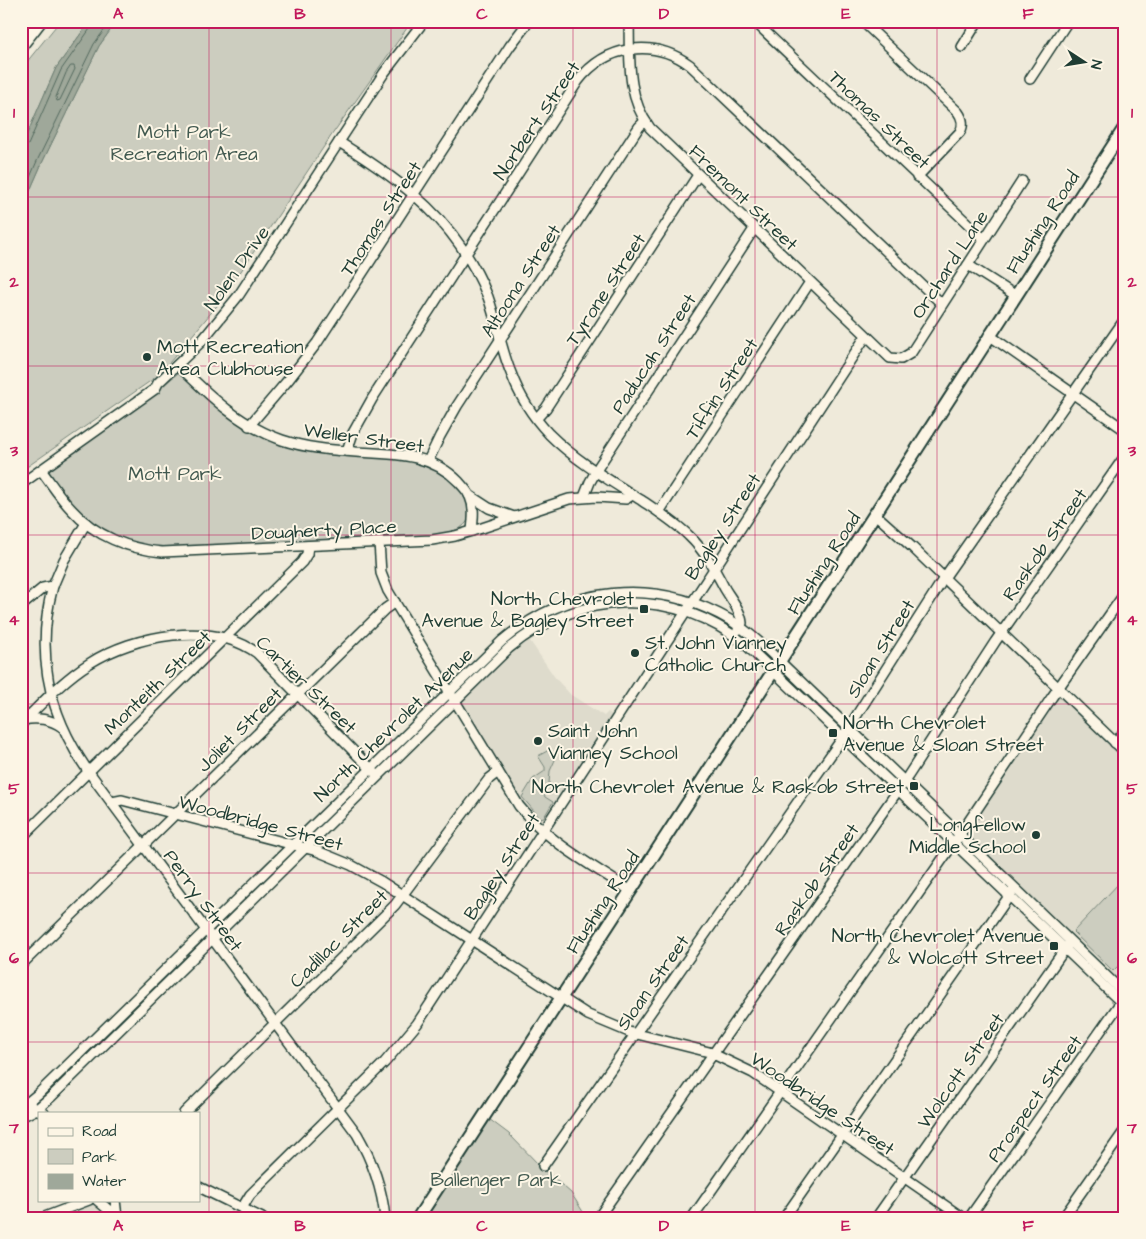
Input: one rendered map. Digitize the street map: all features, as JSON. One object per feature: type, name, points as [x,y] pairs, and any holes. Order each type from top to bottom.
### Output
[{"type":"main road","name":"Flushing Road","points":[[418,1218],[1125,127]]},
{"type":"street","points":[[21,48],[42,21]]},
{"type":"street","name":"Nolen Drive","points":[[21,484],[155,389],[158,383],[212,330],[244,287],[395,57],[424,21]]},
{"type":"street","name":"Thomas Street","points":[[249,426],[314,347],[510,46],[529,21]]},
{"type":"street","name":"Fremont Street","points":[[629,21],[632,87],[645,121],[658,137],[866,336],[889,357],[899,360]]},
{"type":"street","name":"Thomas Street","points":[[754,21],[984,239]]},
{"type":"street","points":[[862,21],[958,112],[966,123],[960,132],[917,177]]},
{"type":"street","points":[[962,47],[978,21]]},
{"type":"street","points":[[1030,79],[1068,21]]},
{"type":"street","points":[[21,23],[33,32]]},
{"type":"street","name":"Norbert Street","points":[[347,451],[353,433],[368,404],[581,78],[601,60],[630,48],[662,50],[677,56],[690,65],[942,304]]},
{"type":"street","name":"Altoona Street","points":[[428,461],[453,411],[639,126],[645,121]]},
{"type":"street","points":[[339,142],[385,172],[414,194],[441,221],[465,254],[487,297],[514,379],[526,403],[563,447],[659,512],[690,536],[714,568],[741,618],[740,627],[734,636]]},
{"type":"street","name":"Tyrone Street","points":[[537,418],[546,408],[698,175]]},
{"type":"street","name":"Orchard Lane","points":[[899,360],[911,353],[1022,181]]},
{"type":"street","name":"Paducah Street","points":[[584,497],[596,471],[754,229]]},
{"type":"street","points":[[968,265],[1015,295]]},
{"type":"street","name":"Tiffin Street","points":[[659,512],[810,282]]},
{"type":"street","name":"Sloan Street","points":[[543,1166],[846,733],[944,578],[1125,319]]},
{"type":"street","points":[[989,335],[1125,430]]},
{"type":"street","name":"Bagley Street","points":[[242,1208],[250,1195],[405,1040],[866,336]]},
{"type":"street","name":"Weller Street","points":[[178,365],[221,406],[249,426],[268,435],[315,448],[402,455],[428,461],[449,473],[469,495],[489,508],[514,517]]},
{"type":"street","name":"Raskob Street","points":[[598,1218],[901,786],[1001,633],[1125,456]]},
{"type":"street","name":"Dougherty Place","points":[[41,470],[71,510],[86,524],[103,535],[121,543],[156,551],[177,552],[432,540],[472,531],[559,502],[584,497],[626,499],[632,495]]},
{"type":"street","points":[[469,495],[473,509],[472,531]]},
{"type":"street","points":[[875,514],[1125,752]]},
{"type":"street","name":"Perry Street","points":[[86,524],[64,560],[53,586],[46,618],[44,647],[46,673],[62,727],[89,771],[357,1134],[369,1156],[380,1189],[385,1218]]},
{"type":"street","points":[[379,542],[382,578],[519,806],[543,831],[574,854],[631,891]]},
{"type":"street","name":"Monteith Street","points":[[21,838],[304,560],[308,546]]},
{"type":"street","points":[[21,606],[43,588],[53,586]]},
{"type":"street","name":"North Chevrolet Avenue","points":[[23,1104],[121,1013],[509,635],[527,622],[551,609],[583,598],[620,592],[665,596],[692,603],[718,614],[740,627],[777,666],[1124,1000]]},
{"type":"street","points":[[692,1218],[957,839],[1058,688],[1125,594]]},
{"type":"street","name":"Joliet Street","points":[[21,965],[385,609],[395,602]]},
{"type":"street","name":"North Chevrolet Avenue","points":[[21,1117],[41,1111],[128,1021],[455,701],[516,643],[536,629],[556,618],[589,607],[621,603],[654,604],[686,611],[708,620],[777,666]]},
{"type":"street","points":[[551,609],[556,618]]},
{"type":"street","name":"Cartier Street","points":[[23,722],[73,675],[108,652],[156,638],[184,634],[225,638],[254,650],[378,776]]},
{"type":"street","points":[[23,722],[42,719],[54,722],[62,727]]},
{"type":"street","points":[[1116,743],[1125,731]]},
{"type":"street","name":"Cadillac Street","points":[[185,1112],[394,907],[490,778],[498,772]]},
{"type":"street","name":"Woodbridge Street","points":[[112,802],[122,800],[293,844],[330,856],[358,868],[600,1021],[635,1034],[685,1045],[714,1054],[743,1067],[843,1134],[962,1218]]},
{"type":"street","points":[[784,1218],[1012,892]]},
{"type":"street","name":"Wolcott Street","points":[[876,1218],[1067,945]]},
{"type":"street","name":"Prospect Street","points":[[969,1218],[1124,1000]]},
{"type":"street","points":[[121,1013],[128,1021]]},
{"type":"street","points":[[23,1104],[41,1111]]},
{"type":"street","points":[[1063,1218],[1125,1130]]},
{"type":"street","points":[[200,1187],[262,1218]]},
{"type":"street","points":[[42,1218],[84,1202]]},
{"type":"street","points":[[99,1202],[118,1217]]},
{"type":"street","points":[[115,1202],[118,1217]]},
{"type":"shaded area","points":[[528,638],[556,679],[571,695],[604,716],[608,712],[614,716],[542,822],[530,812],[515,793],[461,703],[509,654]]},
{"type":"shaded area","points":[[1060,697],[1125,757],[1125,989],[966,836],[966,833],[1056,698]]},
{"type":"shaded area","points":[[93,1204],[112,1218],[53,1218]]},
{"type":"green space","points":[[60,21],[90,21],[56,68],[21,148],[21,69]]},
{"type":"green space","name":"Mott Park Recreation Area","points":[[117,21],[412,21],[331,136],[221,301],[159,375],[21,471],[21,211],[42,163],[99,46]]},
{"type":"green space","name":"Mott Park","points":[[178,373],[235,421],[259,435],[278,443],[317,452],[392,457],[427,466],[443,475],[463,494],[469,509],[467,521],[461,528],[438,535],[165,548],[128,542],[103,531],[88,521],[76,509],[50,476],[49,471],[142,404]]},
{"type":"green space","points":[[549,750],[555,760],[550,771],[549,783],[542,792],[545,797],[553,802],[544,817],[540,818],[522,797],[533,779],[545,771],[545,767],[538,756]]},
{"type":"green space","points":[[1120,882],[1125,888],[1125,959],[1113,971],[1073,932]]},
{"type":"green space","name":"Ballenger Park","points":[[489,1119],[509,1134],[541,1167],[571,1193],[587,1218],[425,1218]]},
{"type":"water","points":[[90,21],[117,21],[99,46],[42,163],[21,211],[21,148],[56,68]]},
{"type":"place","name":"Mott Recreation Area Clubhouse","points":[[147,357]]},
{"type":"place","name":"North Chevrolet Avenue & Bagley Street","points":[[644,609]]},
{"type":"place","name":"St. John Vianney Catholic Church","points":[[635,653]]},
{"type":"place","name":"North Chevrolet Avenue & Sloan Street","points":[[833,733]]},
{"type":"place","name":"Saint John Vianney School","points":[[538,741]]},
{"type":"place","name":"North Chevrolet Avenue & Raskob Street","points":[[914,786]]},
{"type":"place","name":"Longfellow Middle School","points":[[1036,835]]},
{"type":"place","name":"North Chevrolet Avenue & Wolcott Street","points":[[1054,946]]}]
